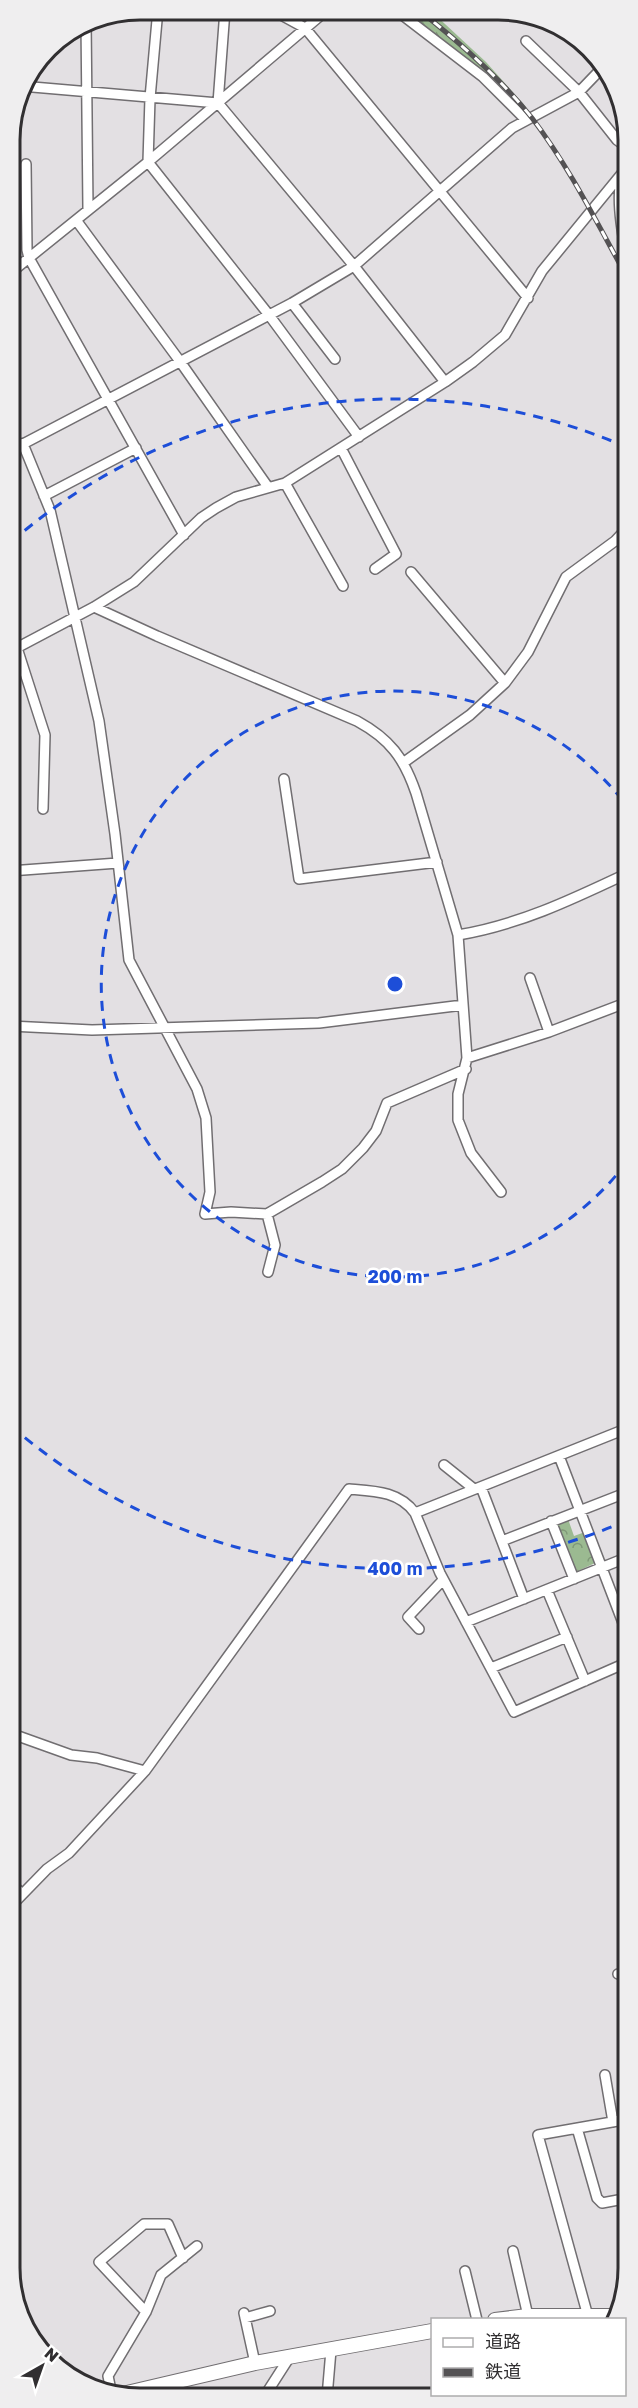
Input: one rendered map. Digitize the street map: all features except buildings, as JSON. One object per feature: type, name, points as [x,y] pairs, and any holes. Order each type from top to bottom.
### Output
[{"type":"street","points":[[157,20],[150,98],[148,162],[269,315],[359,436]]},
{"type":"street","points":[[224,20],[218,103],[354,266],[444,382]]},
{"type":"street","points":[[291,20],[306,28],[439,193],[528,298]]},
{"type":"street","points":[[20,265],[148,162],[315,20]]},
{"type":"street","points":[[409,20],[483,77],[526,120]]},
{"type":"street","points":[[86,32],[88,209]]},
{"type":"street","points":[[526,41],[579,92],[618,141]]},
{"type":"street","points":[[20,444],[292,303],[354,266],[512,128],[579,92],[598,73]]},
{"type":"street","points":[[32,87],[218,103]]},
{"type":"street","points":[[26,164],[29,258],[184,535]]},
{"type":"street","points":[[20,646],[94,607],[134,582],[201,518],[216,508],[236,497],[285,483],[444,382],[505,335],[542,271],[618,179]]},
{"type":"street","points":[[76,220],[179,360],[268,488]]},
{"type":"street","points":[[292,303],[335,359]]},
{"type":"street","points":[[23,444],[50,510],[99,721],[129,960],[197,1089],[206,1118],[210,1192],[205,1214],[231,1212],[267,1214],[342,1169],[376,1131],[387,1103],[466,1069]]},
{"type":"street","points":[[44,496],[136,448]]},
{"type":"street","points":[[340,448],[396,554],[375,569]]},
{"type":"street","points":[[285,483],[343,586]]},
{"type":"street","points":[[403,763],[470,715],[505,683],[528,652],[566,577],[618,538]]},
{"type":"street","points":[[411,572],[505,683]]},
{"type":"street","points":[[94,607],[357,721],[385,739],[396,750],[416,793],[458,935],[467,1058],[458,1094],[460,1127],[471,1153],[501,1192]]},
{"type":"street","points":[[20,669],[45,735],[44,809]]},
{"type":"street","points":[[284,779],[299,879],[437,862]]},
{"type":"street","points":[[20,870],[118,863]]},
{"type":"street","points":[[458,935],[492,930],[522,920],[563,904],[618,878]]},
{"type":"street","points":[[530,978],[549,1032]]},
{"type":"street","points":[[20,1026],[92,1030],[163,1026],[319,1023],[463,1005]]},
{"type":"street","points":[[467,1058],[549,1032],[618,1006]]},
{"type":"street","points":[[267,1214],[275,1245],[268,1272]]},
{"type":"street","points":[[415,1513],[618,1432]]},
{"type":"street","points":[[559,1456],[603,1567],[618,1598]]},
{"type":"street","points":[[444,1465],[477,1488],[524,1599]]},
{"type":"street","points":[[22,1894],[47,1869],[69,1853],[145,1771],[349,1490],[387,1493],[399,1498],[415,1513],[444,1580],[514,1712],[618,1666]]},
{"type":"street","points":[[501,1541],[618,1496]]},
{"type":"street","points":[[551,1521],[574,1579]]},
{"type":"street","points":[[466,1623],[618,1561]]},
{"type":"street","points":[[419,1629],[408,1617],[444,1580]]},
{"type":"street","points":[[547,1590],[585,1681]]},
{"type":"street","points":[[491,1668],[567,1637]]},
{"type":"street","points":[[20,1737],[71,1755],[97,1758],[145,1771]]},
{"type":"street","points":[[605,2075],[613,2121]]},
{"type":"street","points":[[589,2317],[538,2135],[618,2120]]},
{"type":"street","points":[[577,2128],[597,2198],[602,2203],[618,2200]]},
{"type":"street","points":[[146,2312],[99,2262],[144,2224],[168,2224],[183,2258]]},
{"type":"street","points":[[110,2384],[108,2376],[146,2312],[161,2275],[197,2246]]},
{"type":"street","points":[[513,2251],[528,2316]]},
{"type":"street","points":[[465,2271],[477,2318]]},
{"type":"street","points":[[255,2363],[245,2315],[270,2311]]},
{"type":"street","points":[[506,2318],[608,2316]]},
{"type":"street","points":[[147,2388],[255,2363],[431,2331]]},
{"type":"street","points":[[328,2388],[332,2350]]},
{"type":"street","points":[[270,2388],[289,2358]]},
{"type":"green space","points":[[413,20],[441,20],[486,62],[527,108]]},
{"type":"green space","points":[[568,1519],[574,1536],[585,1532],[597,1560],[578,1571],[573,1569],[556,1524]]},
{"type":"railway","points":[[431,20],[507,89],[532,118],[571,177],[618,261]]}]
